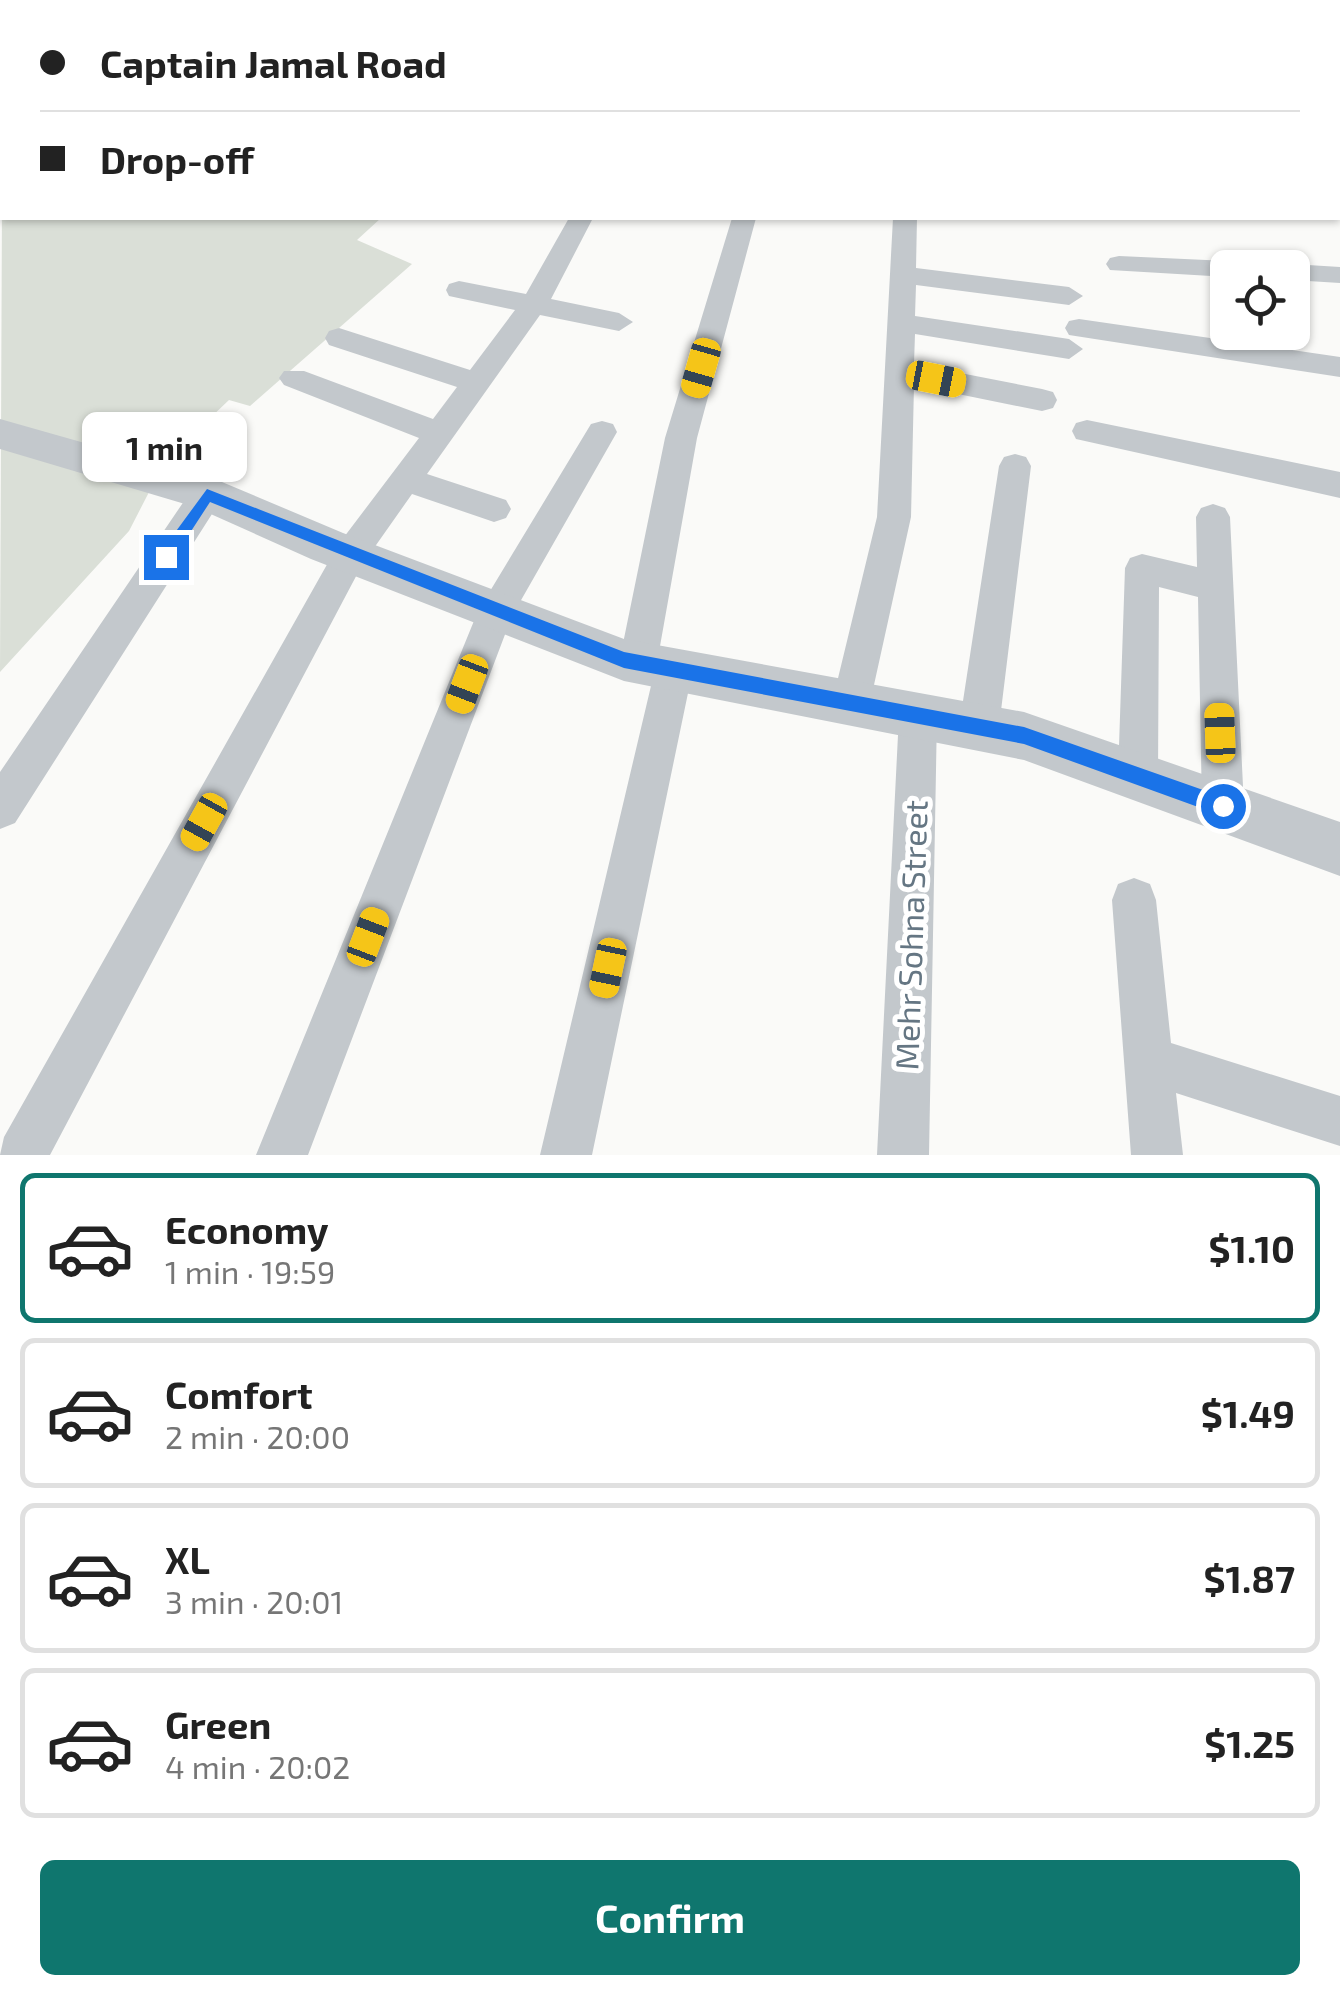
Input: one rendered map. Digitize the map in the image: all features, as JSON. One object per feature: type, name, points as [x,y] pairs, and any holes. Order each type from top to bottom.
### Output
[{"type":"street","points":[[22,1155],[350,555],[532,307],[580,220]]},
{"type":"street","points":[[566,1155],[656,666],[681,438],[743,220]]},
{"type":"street","points":[[851,703],[894,517],[906,220]]},
{"type":"street","points":[[1118,264],[1210,268]]},
{"type":"street","points":[[1310,273],[1340,275]]},
{"type":"street","points":[[903,275],[1069,296]]},
{"type":"street","points":[[459,290],[619,322]]},
{"type":"street","points":[[902,323],[1340,368]]},
{"type":"street","points":[[339,338],[476,383]]},
{"type":"street","points":[[900,372],[1042,400]]},
{"type":"street","points":[[294,378],[439,434]]},
{"type":"street","points":[[1087,430],[1340,485]]},
{"type":"street","points":[[282,1155],[496,611],[602,432]]},
{"type":"street","points":[[0,434],[207,494],[496,611],[656,666],[1024,736],[1340,849]]},
{"type":"street","points":[[979,727],[1015,466]]},
{"type":"street","points":[[406,479],[494,509]]},
{"type":"street","points":[[0,808],[207,494]]},
{"type":"street","points":[[1213,517],[1223,806]]},
{"type":"street","points":[[1138,776],[1142,568],[1215,586]]},
{"type":"street","name":"Mehr Sohna Street","points":[[903,1155],[918,716]]},
{"type":"street","points":[[1134,900],[1157,1155]]},
{"type":"street","points":[[1151,1060],[1340,1121]]},
{"type":"shaded area","points":[[2,220],[379,220],[357,240],[412,264],[250,406],[229,400],[165,461],[129,531],[0,672]]},
{"type":"route","points":[[166,557],[207,494],[327,546],[624,660],[1024,736],[1223,806]]}]
